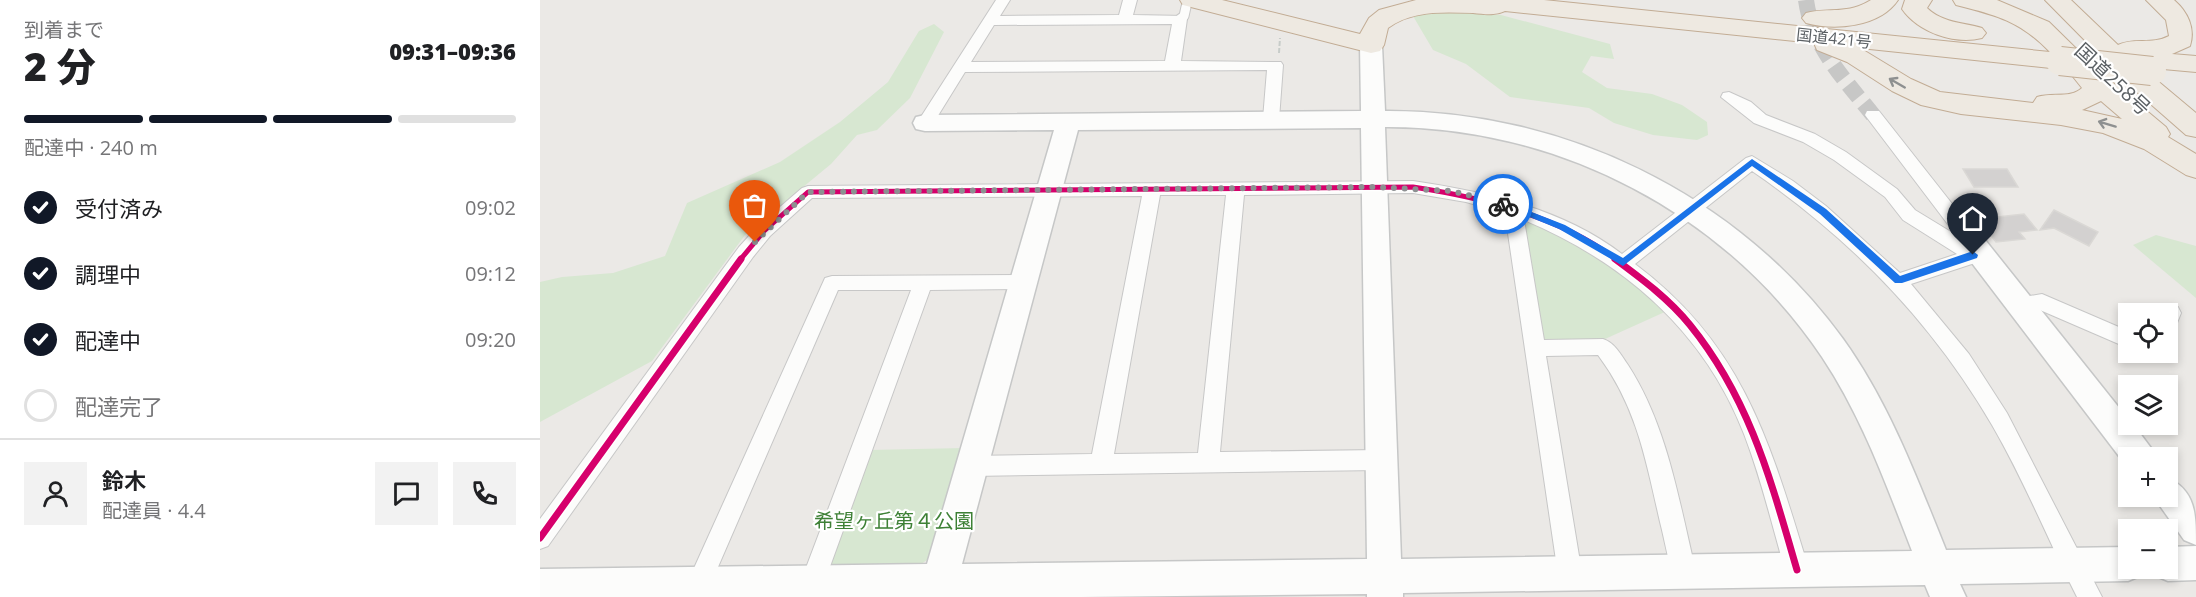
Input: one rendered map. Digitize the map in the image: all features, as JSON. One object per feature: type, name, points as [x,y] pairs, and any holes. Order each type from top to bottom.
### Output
[{"type":"highway","name":"国道421号","points":[[1472,0],[2005,55],[2051,47]]},
{"type":"highway","name":"国道421号","points":[[1569,0],[2051,47],[2139,59],[2195,71]]},
{"type":"highway","points":[[1744,18],[1780,15],[1835,20],[1855,18],[1874,11],[1886,0]]},
{"type":"highway","points":[[1920,0],[1916,2],[1914,9],[1925,22],[1939,28],[2022,39],[2051,47]]},
{"type":"highway","points":[[1965,0],[1999,8],[2090,77],[2192,160]]},
{"type":"highway","points":[[2017,0],[2051,47]]},
{"type":"highway","name":"国道258号","points":[[2034,0],[2121,91],[2192,160]]},
{"type":"highway","points":[[2167,1],[2196,18]]},
{"type":"highway","points":[[2139,59],[2144,50],[2162,48],[2181,40],[2179,17],[2167,1]]},
{"type":"highway","points":[[1366,2],[1371,45]]},
{"type":"highway","name":"国道258号","points":[[2058,2],[2139,80],[2196,128]]},
{"type":"highway","points":[[1371,45],[1374,30],[1381,19],[1409,6],[1430,3],[1544,7]]},
{"type":"highway","points":[[1186,9],[1371,45]]},
{"type":"highway","points":[[1778,32],[1825,44],[1856,57],[1899,85],[1931,99],[1964,106],[2038,112],[2092,120],[2143,136],[2192,160]]},
{"type":"highway","points":[[2005,55],[1998,58],[1929,55],[1916,58],[1912,66],[1926,83],[1939,90],[2052,103],[2076,102],[2094,94],[2096,88],[2090,77]]},
{"type":"street","points":[[925,123],[1002,0]]},
{"type":"street","points":[[1125,19],[1130,0]]},
{"type":"street","points":[[989,21],[1125,19],[1186,9],[1172,65]]},
{"type":"street","points":[[1371,45],[1384,587]]},
{"type":"street","points":[[961,67],[1275,64],[1271,119]]},
{"type":"street","points":[[1729,97],[1761,119],[1809,138],[1840,156],[1891,193],[1909,214],[1975,250]]},
{"type":"street","points":[[1873,115],[1975,250],[2131,447]]},
{"type":"street","points":[[925,123],[1372,118],[1449,122],[1540,140],[1606,165],[1690,210],[1722,232],[1766,270],[1801,308],[1831,346],[1881,432],[1942,583]]},
{"type":"street","points":[[937,590],[1068,122]]},
{"type":"street","points":[[1623,263],[1752,162],[1823,212],[1898,280],[1952,345],[1986,395],[2090,597]]},
{"type":"street","points":[[540,538],[746,252],[764,231],[808,192],[1374,187],[1452,191],[1513,207],[1580,236],[1623,263],[1660,293],[1685,318],[1725,373],[1756,439],[1797,570]]},
{"type":"street","points":[[1208,463],[1236,188]]},
{"type":"street","points":[[1101,464],[1152,189]]},
{"type":"street","points":[[1513,207],[1570,574]]},
{"type":"street","points":[[1898,280],[1975,250]]},
{"type":"street","points":[[696,591],[832,283],[1022,282]]},
{"type":"street","points":[[809,590],[922,283]]},
{"type":"street","points":[[2019,304],[2042,302],[2118,336]]},
{"type":"street","points":[[1535,348],[1603,347],[1622,372],[1644,415],[1651,435],[1684,572]]},
{"type":"street","points":[[971,466],[1380,460]]},
{"type":"street","points":[[2178,506],[2196,529]]},
{"type":"street","points":[[2178,564],[2196,563]]},
{"type":"street","points":[[540,585],[696,591],[1384,587],[1570,574],[1797,570],[1942,583],[2073,565],[2118,564]]},
{"type":"path","points":[[1275,64],[1278,61],[1281,29]]},
{"type":"green space","points":[[1425,10],[1501,15],[1610,44],[1614,59],[1591,56],[1582,72],[1607,88],[1652,94],[1682,105],[1707,122],[1708,135],[1697,140],[1653,135],[1614,123],[1589,108],[1510,97],[1466,64],[1433,50],[1413,16]]},
{"type":"green space","points":[[934,24],[944,32],[910,98],[877,130],[857,135],[831,164],[745,235],[652,361],[540,422],[540,282],[562,277],[613,273],[665,256],[687,203],[780,162],[840,122],[888,82],[919,31]]},
{"type":"green space","points":[[1534,221],[1601,255],[1667,311],[1605,339],[1548,341],[1539,335],[1521,225]]},
{"type":"green space","points":[[2156,235],[2196,246],[2196,298],[2133,245]]},
{"type":"green space","name":"希望ヶ丘第４公園","points":[[964,448],[931,557],[917,567],[834,569],[829,563],[869,450]]},
{"type":"building","points":[[1963,169],[2007,169],[2018,187],[1974,187]]},
{"type":"building","points":[[2054,210],[2098,232],[2089,246],[2054,228],[2040,230]]},
{"type":"building","points":[[2024,214],[2037,230],[2019,232],[2025,239],[1996,242],[1978,219]]},
{"type":"tunnel","points":[[1806,0],[1809,17],[1822,47],[1873,115]]},
{"type":"cycle path","points":[[540,538],[746,252],[764,231],[808,192],[1413,187],[1466,195],[1517,210],[1566,230],[1611,255],[1652,287],[1689,324],[1721,366],[1746,414],[1768,472],[1797,570]]},
{"type":"way so far","points":[[755,242],[764,231],[808,192],[1374,187],[1452,191],[1503,204]]},
{"type":"route","points":[[1503,204],[1562,227],[1623,263],[1752,162],[1823,212],[1868,250],[1898,280],[1973,255]]}]
